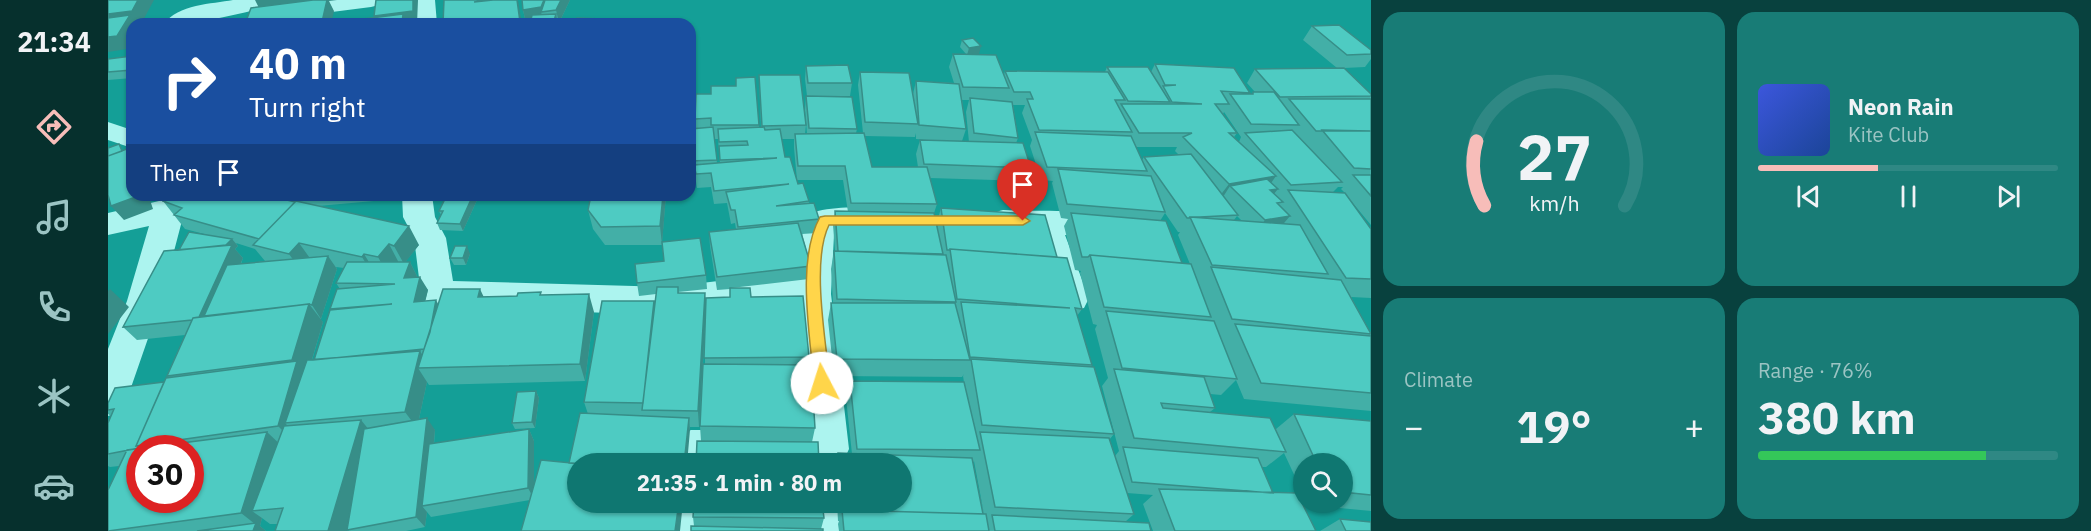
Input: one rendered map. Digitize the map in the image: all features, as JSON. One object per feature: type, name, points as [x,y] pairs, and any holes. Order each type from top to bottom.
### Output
[{"type":"street","points":[[186,18],[197,12],[252,11],[371,0]]},
{"type":"street","points":[[424,0],[425,18]]},
{"type":"street","points":[[108,131],[126,137]]},
{"type":"street","points":[[418,201],[419,217],[430,238],[438,294],[670,301],[758,289],[814,294]]},
{"type":"street","points":[[108,224],[175,202]]},
{"type":"street","points":[[108,399],[144,301],[175,202]]},
{"type":"street","points":[[830,453],[814,294],[818,235],[825,220],[905,221]]},
{"type":"street","points":[[971,221],[1044,221],[1146,229]]},
{"type":"street","points":[[1044,221],[1071,291],[1081,332]]},
{"type":"street","points":[[690,453],[691,449],[770,453]]},
{"type":"street","points":[[687,513],[688,531]]},
{"type":"street","points":[[831,513],[832,531]]},
{"type":"building","points":[[108,0],[138,0],[132,11],[108,14]]},
{"type":"building","points":[[327,0],[323,18],[247,18],[251,8]]},
{"type":"building","points":[[376,0],[413,0],[413,11],[374,16]]},
{"type":"building","points":[[444,0],[489,0],[474,2],[517,0],[519,18],[443,18]]},
{"type":"building","points":[[522,0],[544,0],[541,7],[523,10]]},
{"type":"building","points":[[545,0],[561,0],[556,10],[541,12]]},
{"type":"building","points":[[403,14],[403,18],[371,18]]},
{"type":"building","points":[[556,14],[555,18],[531,18],[532,15]]},
{"type":"building","points":[[130,15],[126,18],[117,36],[108,37],[108,18]]},
{"type":"building","points":[[1339,25],[1371,50],[1371,54],[1347,55],[1312,26]]},
{"type":"building","points":[[973,38],[981,46],[969,48],[962,40]]},
{"type":"building","points":[[953,54],[996,55],[1009,88],[963,87]]},
{"type":"building","points":[[126,57],[126,70],[108,72],[108,59]]},
{"type":"building","points":[[1155,64],[1234,68],[1250,93],[1221,91],[1229,104],[1215,104],[1237,133],[1229,133],[1276,176],[1229,184],[1183,137],[1192,133],[1139,133],[1121,104],[1202,104],[1172,102],[1163,86],[1176,85],[1165,85]]},
{"type":"building","points":[[848,65],[852,83],[808,83],[806,66]]},
{"type":"building","points":[[1107,67],[1148,67],[1170,102],[1128,101]]},
{"type":"building","points":[[1344,68],[1371,96],[1280,97],[1255,69]]},
{"type":"building","points":[[1005,71],[1108,72],[1125,100],[1115,100],[1132,132],[1039,130],[1027,99],[1033,99],[1030,92],[1014,92]]},
{"type":"building","points":[[860,72],[909,73],[918,124],[865,122]]},
{"type":"building","points":[[759,75],[800,75],[806,125],[762,126]]},
{"type":"building","points":[[755,77],[759,125],[711,125],[711,118],[696,119],[696,94],[711,94],[711,86],[736,86],[736,78]]},
{"type":"building","points":[[916,81],[959,84],[966,129],[919,125]]},
{"type":"building","points":[[1253,92],[1274,92],[1299,125],[1251,124],[1230,94],[1253,94]]},
{"type":"building","points":[[806,96],[852,97],[857,129],[809,128]]},
{"type":"building","points":[[970,98],[1012,102],[1018,138],[974,133]]},
{"type":"building","points":[[1289,99],[1371,99],[1371,131],[1316,131]]},
{"type":"building","points":[[713,127],[717,160],[696,161],[696,128]]},
{"type":"building","points":[[764,127],[765,130],[780,129],[785,157],[790,157],[798,184],[803,183],[809,201],[776,206],[814,203],[819,219],[738,227],[735,210],[731,210],[726,192],[789,184],[714,191],[711,173],[696,174],[696,165],[777,158],[720,160],[719,146],[748,145],[747,141],[719,142],[718,129]]},
{"type":"building","points":[[1292,130],[1342,182],[1291,185],[1245,133]]},
{"type":"building","points":[[1322,130],[1371,131],[1371,169],[1354,168]]},
{"type":"building","points":[[1035,132],[1131,136],[1147,171],[1047,167]]},
{"type":"building","points":[[864,133],[872,167],[927,167],[937,204],[851,203],[845,166],[798,166],[795,134]]},
{"type":"building","points":[[920,140],[1023,143],[1031,168],[924,164]]},
{"type":"building","points":[[119,144],[122,151],[108,156],[108,148]]},
{"type":"building","points":[[126,149],[126,200],[111,206],[108,195],[108,156]]},
{"type":"building","points":[[1191,154],[1238,215],[1187,218],[1144,157]]},
{"type":"building","points":[[1058,169],[1151,176],[1165,212],[1067,204]]},
{"type":"building","points":[[1353,175],[1371,175],[1371,196]]},
{"type":"building","points":[[1267,179],[1278,189],[1270,190],[1283,202],[1277,203],[1290,216],[1265,220],[1230,186]]},
{"type":"building","points":[[1288,190],[1345,193],[1371,229],[1371,279],[1346,278]]},
{"type":"building","points":[[163,201],[295,202],[259,239],[174,215],[182,208]]},
{"type":"building","points":[[296,201],[409,226],[394,246],[389,244],[378,257],[364,254],[362,257],[299,243],[289,254],[253,245]]},
{"type":"building","points":[[444,201],[470,201],[460,224],[437,223],[443,211],[439,211]]},
{"type":"building","points":[[590,201],[662,201],[660,226],[601,227],[588,210]]},
{"type":"building","points":[[941,208],[1045,215],[1057,257],[947,250]]},
{"type":"building","points":[[835,211],[934,213],[943,254],[838,251]]},
{"type":"building","points":[[1071,213],[1166,221],[1182,263],[1090,255],[1082,257]]},
{"type":"building","points":[[1190,217],[1300,225],[1328,274],[1212,265]]},
{"type":"building","points":[[798,223],[811,266],[717,277],[709,232]]},
{"type":"building","points":[[189,232],[232,239],[226,245],[179,250]]},
{"type":"building","points":[[700,238],[706,275],[637,283],[635,264],[664,261],[662,242]]},
{"type":"building","points":[[232,245],[199,317],[192,320],[123,327],[164,251]]},
{"type":"building","points":[[455,246],[467,246],[463,258],[450,258]]},
{"type":"building","points":[[950,249],[1067,258],[1082,309],[1075,308],[1092,365],[970,357],[961,302],[1070,308],[957,299]]},
{"type":"building","points":[[834,251],[946,255],[956,302],[837,299]]},
{"type":"building","points":[[1090,255],[1191,264],[1211,317],[1104,307]]},
{"type":"building","points":[[328,256],[312,305],[204,316],[227,265]]},
{"type":"building","points":[[347,262],[410,262],[404,278],[420,277],[414,302],[436,300],[424,349],[314,360],[330,310],[392,304],[330,309],[337,289],[395,284],[336,283]]},
{"type":"building","points":[[1211,267],[1341,280],[1371,334],[1232,319]]},
{"type":"building","points":[[657,287],[678,287],[678,293],[705,293],[698,411],[642,410]]},
{"type":"building","points":[[730,288],[750,288],[751,297],[803,296],[809,357],[704,358],[706,298],[730,297]]},
{"type":"building","points":[[443,289],[480,289],[478,297],[517,296],[518,293],[541,292],[540,295],[589,294],[580,364],[418,368]]},
{"type":"building","points":[[602,301],[654,301],[643,403],[584,402]]},
{"type":"building","points":[[831,303],[955,303],[970,360],[837,359]]},
{"type":"building","points":[[309,304],[292,360],[167,376],[193,318]]},
{"type":"building","points":[[1106,311],[1214,321],[1237,379],[1122,368]]},
{"type":"building","points":[[1235,324],[1371,336],[1371,393],[1261,383]]},
{"type":"building","points":[[420,351],[405,412],[285,423],[307,360]]},
{"type":"building","points":[[971,359],[1094,367],[1114,434],[982,425]]},
{"type":"building","points":[[297,361],[278,426],[204,436],[141,435],[166,378]]},
{"type":"building","points":[[703,364],[811,365],[815,428],[700,426]]},
{"type":"building","points":[[1114,369],[1204,377],[1215,408],[1161,403],[1163,408],[1270,418],[1286,452],[1134,438]]},
{"type":"building","points":[[850,381],[964,382],[980,450],[857,449]]},
{"type":"building","points":[[164,382],[141,435],[126,435],[126,451],[108,454],[108,423],[114,409],[108,410],[108,403],[115,388]]},
{"type":"building","points":[[536,391],[532,422],[512,423],[517,392]]},
{"type":"building","points":[[580,413],[689,418],[685,453],[571,453]]},
{"type":"building","points":[[1294,414],[1371,421],[1371,495],[1353,493],[1353,453],[1312,453]]},
{"type":"building","points":[[427,418],[416,517],[347,530],[364,429]]},
{"type":"building","points":[[361,420],[328,531],[275,531],[283,508],[252,511],[284,426]]},
{"type":"building","points":[[529,429],[528,488],[422,506],[429,444]]},
{"type":"building","points":[[267,432],[241,513],[108,531],[108,490],[126,452],[126,513],[204,513],[204,440]]},
{"type":"building","points":[[980,432],[1109,438],[1134,514],[995,507]]},
{"type":"building","points":[[697,441],[818,442],[818,453],[696,453]]},
{"type":"building","points":[[1123,447],[1258,458],[1273,493],[1132,482]]},
{"type":"building","points":[[912,456],[972,458],[983,514],[912,512]]},
{"type":"building","points":[[541,460],[567,463],[567,513],[677,513],[675,531],[521,531]]},
{"type":"building","points":[[1159,489],[1293,493],[1293,513],[1307,513],[1316,531],[1175,531]]},
{"type":"building","points":[[912,512],[986,514],[989,531],[844,531],[842,513]]},
{"type":"building","points":[[693,513],[823,513],[824,518],[693,517]]},
{"type":"building","points":[[992,515],[1149,523],[1151,531],[995,531]]},
{"type":"building","points":[[1340,519],[1371,522],[1371,531],[1346,531]]},
{"type":"building","points":[[256,523],[253,531],[197,531]]},
{"type":"building","points":[[691,526],[823,529],[823,531],[691,531]]},
{"type":"route","points":[[822,383],[814,294],[818,235],[825,220],[1023,221]]}]
